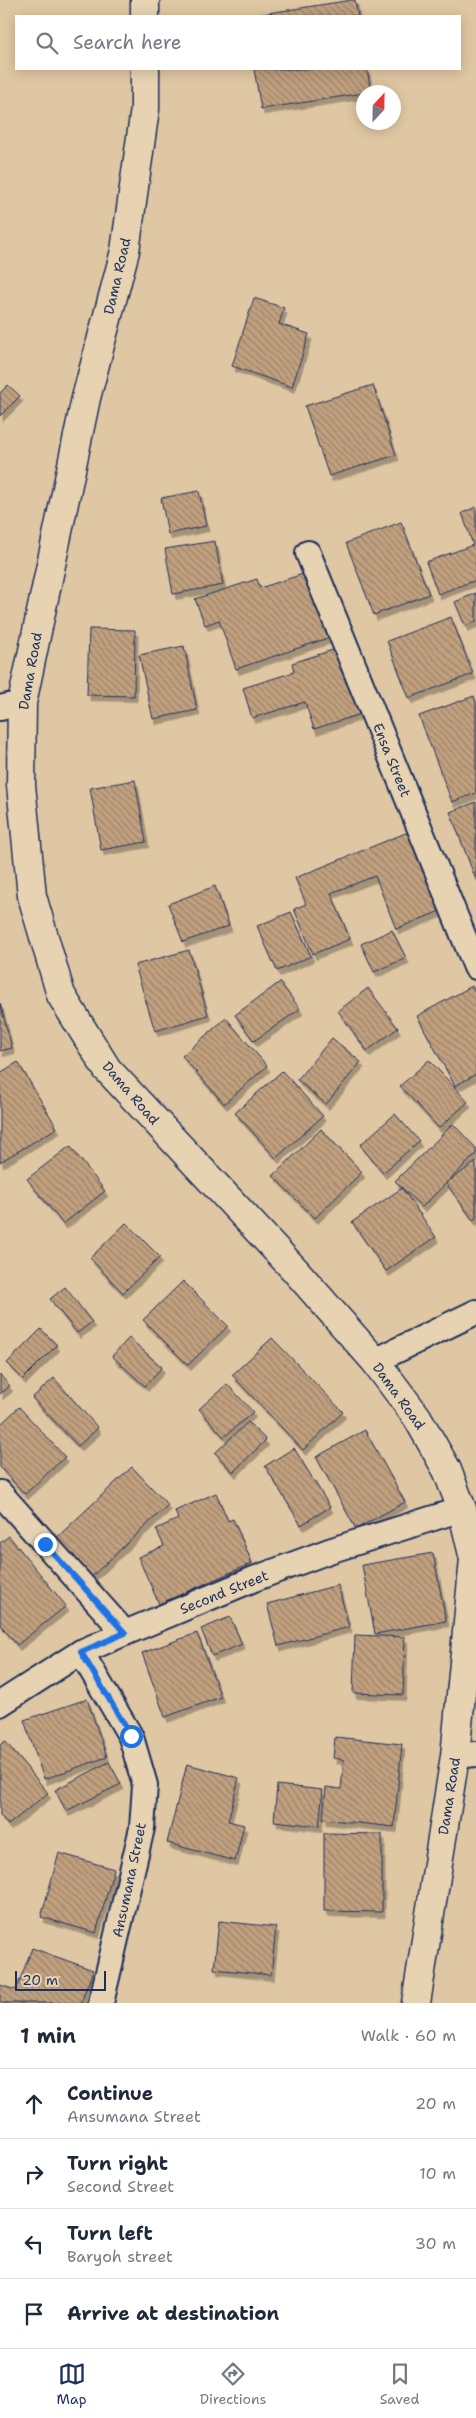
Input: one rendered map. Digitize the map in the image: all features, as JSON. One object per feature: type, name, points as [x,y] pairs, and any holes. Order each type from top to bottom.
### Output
[{"type":"highway","points":[[145,0],[145,15]]},
{"type":"highway","name":"Dama Road","points":[[145,70],[144,110],[125,251],[86,398],[11,706],[32,896],[61,994],[108,1069],[295,1270],[374,1361],[417,1417],[447,1470],[462,1509],[474,1559],[466,1755],[416,2003]]},
{"type":"street","name":"Ensa Street","points":[[308,553],[476,967]]},
{"type":"street","points":[[374,1361],[476,1312]]},
{"type":"street","points":[[0,1493],[125,1633]]},
{"type":"street","name":"Second Street","points":[[0,1704],[81,1652],[254,1578],[328,1551],[462,1509]]},
{"type":"street","name":"Ansumana Street","points":[[81,1652],[131,1736],[145,1785],[142,1828],[101,2003]]},
{"type":"building","points":[[355,0],[358,15],[255,15]]},
{"type":"building","points":[[254,70],[367,70],[370,85],[356,85],[356,94],[261,109]]},
{"type":"building","points":[[254,298],[284,308],[279,324],[309,334],[292,387],[232,366]]},
{"type":"building","points":[[8,385],[20,396],[0,416],[0,393]]},
{"type":"building","points":[[373,385],[396,455],[329,476],[305,406]]},
{"type":"building","points":[[199,491],[206,526],[168,534],[161,498]]},
{"type":"building","points":[[476,507],[476,580],[438,594],[426,562],[473,545],[462,513]]},
{"type":"building","points":[[401,522],[429,594],[374,615],[346,543]]},
{"type":"building","points":[[215,541],[223,585],[173,594],[165,549]]},
{"type":"building","points":[[312,571],[334,636],[236,669],[219,620],[205,625],[195,599],[257,579],[260,588]]},
{"type":"building","points":[[476,593],[476,621],[465,626],[455,602]]},
{"type":"building","points":[[451,617],[473,674],[409,698],[387,641]]},
{"type":"building","points":[[89,629],[135,630],[134,696],[87,695]]},
{"type":"building","points":[[184,646],[197,710],[153,719],[139,655]]},
{"type":"building","points":[[342,647],[364,713],[314,729],[305,702],[252,718],[243,688],[294,672],[292,663]]},
{"type":"building","points":[[474,696],[476,702],[476,793],[452,802],[419,716]]},
{"type":"building","points":[[135,780],[146,842],[101,850],[90,788]]},
{"type":"building","points":[[476,802],[476,880],[450,812]]},
{"type":"building","points":[[413,830],[445,909],[396,929],[375,876],[331,893],[350,939],[313,954],[294,909],[306,904],[295,878]]},
{"type":"building","points":[[215,886],[229,926],[183,942],[168,904]]},
{"type":"building","points":[[291,912],[311,956],[277,971],[257,926]]},
{"type":"building","points":[[392,930],[406,958],[374,972],[361,944]]},
{"type":"building","points":[[189,950],[208,1015],[155,1031],[135,965]]},
{"type":"building","points":[[280,982],[300,1009],[254,1041],[235,1015]]},
{"type":"building","points":[[472,986],[476,994],[476,1074],[455,1086],[417,1016]]},
{"type":"building","points":[[368,988],[398,1028],[367,1051],[338,1011]]},
{"type":"building","points":[[0,1003],[12,1048],[0,1051]]},
{"type":"building","points":[[226,1018],[267,1066],[224,1104],[182,1056]]},
{"type":"building","points":[[332,1038],[361,1062],[326,1104],[297,1080]]},
{"type":"building","points":[[429,1060],[468,1102],[439,1128],[400,1086]]},
{"type":"building","points":[[18,1062],[57,1128],[0,1162],[0,1073]]},
{"type":"building","points":[[282,1071],[323,1116],[276,1158],[235,1113]]},
{"type":"building","points":[[395,1114],[419,1141],[383,1173],[360,1145]]},
{"type":"building","points":[[453,1124],[476,1148],[476,1154],[422,1207],[395,1181]]},
{"type":"building","points":[[321,1129],[362,1172],[315,1218],[273,1176]]},
{"type":"building","points":[[70,1146],[105,1191],[63,1224],[27,1179]]},
{"type":"building","points":[[476,1162],[476,1218],[473,1220],[446,1183]]},
{"type":"building","points":[[402,1188],[436,1237],[386,1271],[352,1222]]},
{"type":"building","points":[[126,1223],[160,1257],[123,1293],[90,1258]]},
{"type":"building","points":[[183,1281],[228,1326],[188,1365],[143,1320]]},
{"type":"building","points":[[65,1287],[92,1322],[77,1333],[50,1299]]},
{"type":"building","points":[[41,1329],[57,1345],[23,1379],[7,1363]]},
{"type":"building","points":[[129,1338],[162,1367],[145,1386],[112,1356]]},
{"type":"building","points":[[272,1338],[343,1412],[303,1450],[232,1375]]},
{"type":"building","points":[[0,1375],[10,1386],[0,1394]]},
{"type":"building","points":[[54,1378],[98,1428],[78,1446],[32,1398]]},
{"type":"building","points":[[227,1384],[253,1412],[224,1437],[199,1409]]},
{"type":"building","points":[[19,1407],[65,1457],[25,1494],[0,1467],[0,1425]]},
{"type":"building","points":[[248,1422],[266,1440],[233,1472],[215,1453]]},
{"type":"building","points":[[365,1430],[405,1502],[356,1529],[316,1457]]},
{"type":"building","points":[[294,1448],[330,1507],[301,1525],[265,1466]]},
{"type":"building","points":[[132,1467],[168,1505],[88,1580],[52,1542]]},
{"type":"building","points":[[216,1493],[228,1521],[233,1519],[252,1563],[159,1604],[138,1557],[164,1546],[156,1529],[178,1519],[175,1511]]},
{"type":"building","points":[[9,1536],[66,1606],[17,1645],[0,1624],[0,1543]]},
{"type":"building","points":[[433,1553],[446,1621],[375,1634],[362,1565]]},
{"type":"building","points":[[338,1585],[349,1627],[278,1646],[267,1604]]},
{"type":"building","points":[[230,1617],[242,1644],[212,1656],[201,1629]]},
{"type":"building","points":[[197,1633],[221,1697],[165,1717],[142,1653]]},
{"type":"building","points":[[355,1635],[405,1637],[403,1695],[353,1693]]},
{"type":"building","points":[[87,1699],[107,1757],[44,1779],[24,1720]]},
{"type":"building","points":[[335,1737],[402,1744],[394,1827],[323,1819],[326,1787],[341,1789],[344,1760],[333,1758]]},
{"type":"building","points":[[5,1741],[48,1793],[8,1825],[0,1815],[0,1745]]},
{"type":"building","points":[[109,1762],[121,1784],[66,1811],[55,1790]]},
{"type":"building","points":[[187,1764],[239,1778],[228,1821],[244,1825],[235,1861],[167,1843]]},
{"type":"building","points":[[277,1785],[323,1790],[319,1826],[274,1821]]},
{"type":"building","points":[[324,1833],[382,1834],[382,1912],[324,1911]]},
{"type":"building","points":[[59,1853],[114,1869],[96,1933],[41,1917]]},
{"type":"building","points":[[219,1921],[276,1927],[271,1975],[214,1969]]},
{"type":"building","points":[[32,1948],[93,1970],[81,2003],[0,2003],[0,1985],[16,1990]]},
{"type":"route","points":[[45,1544],[125,1633],[81,1652],[131,1736]]}]
